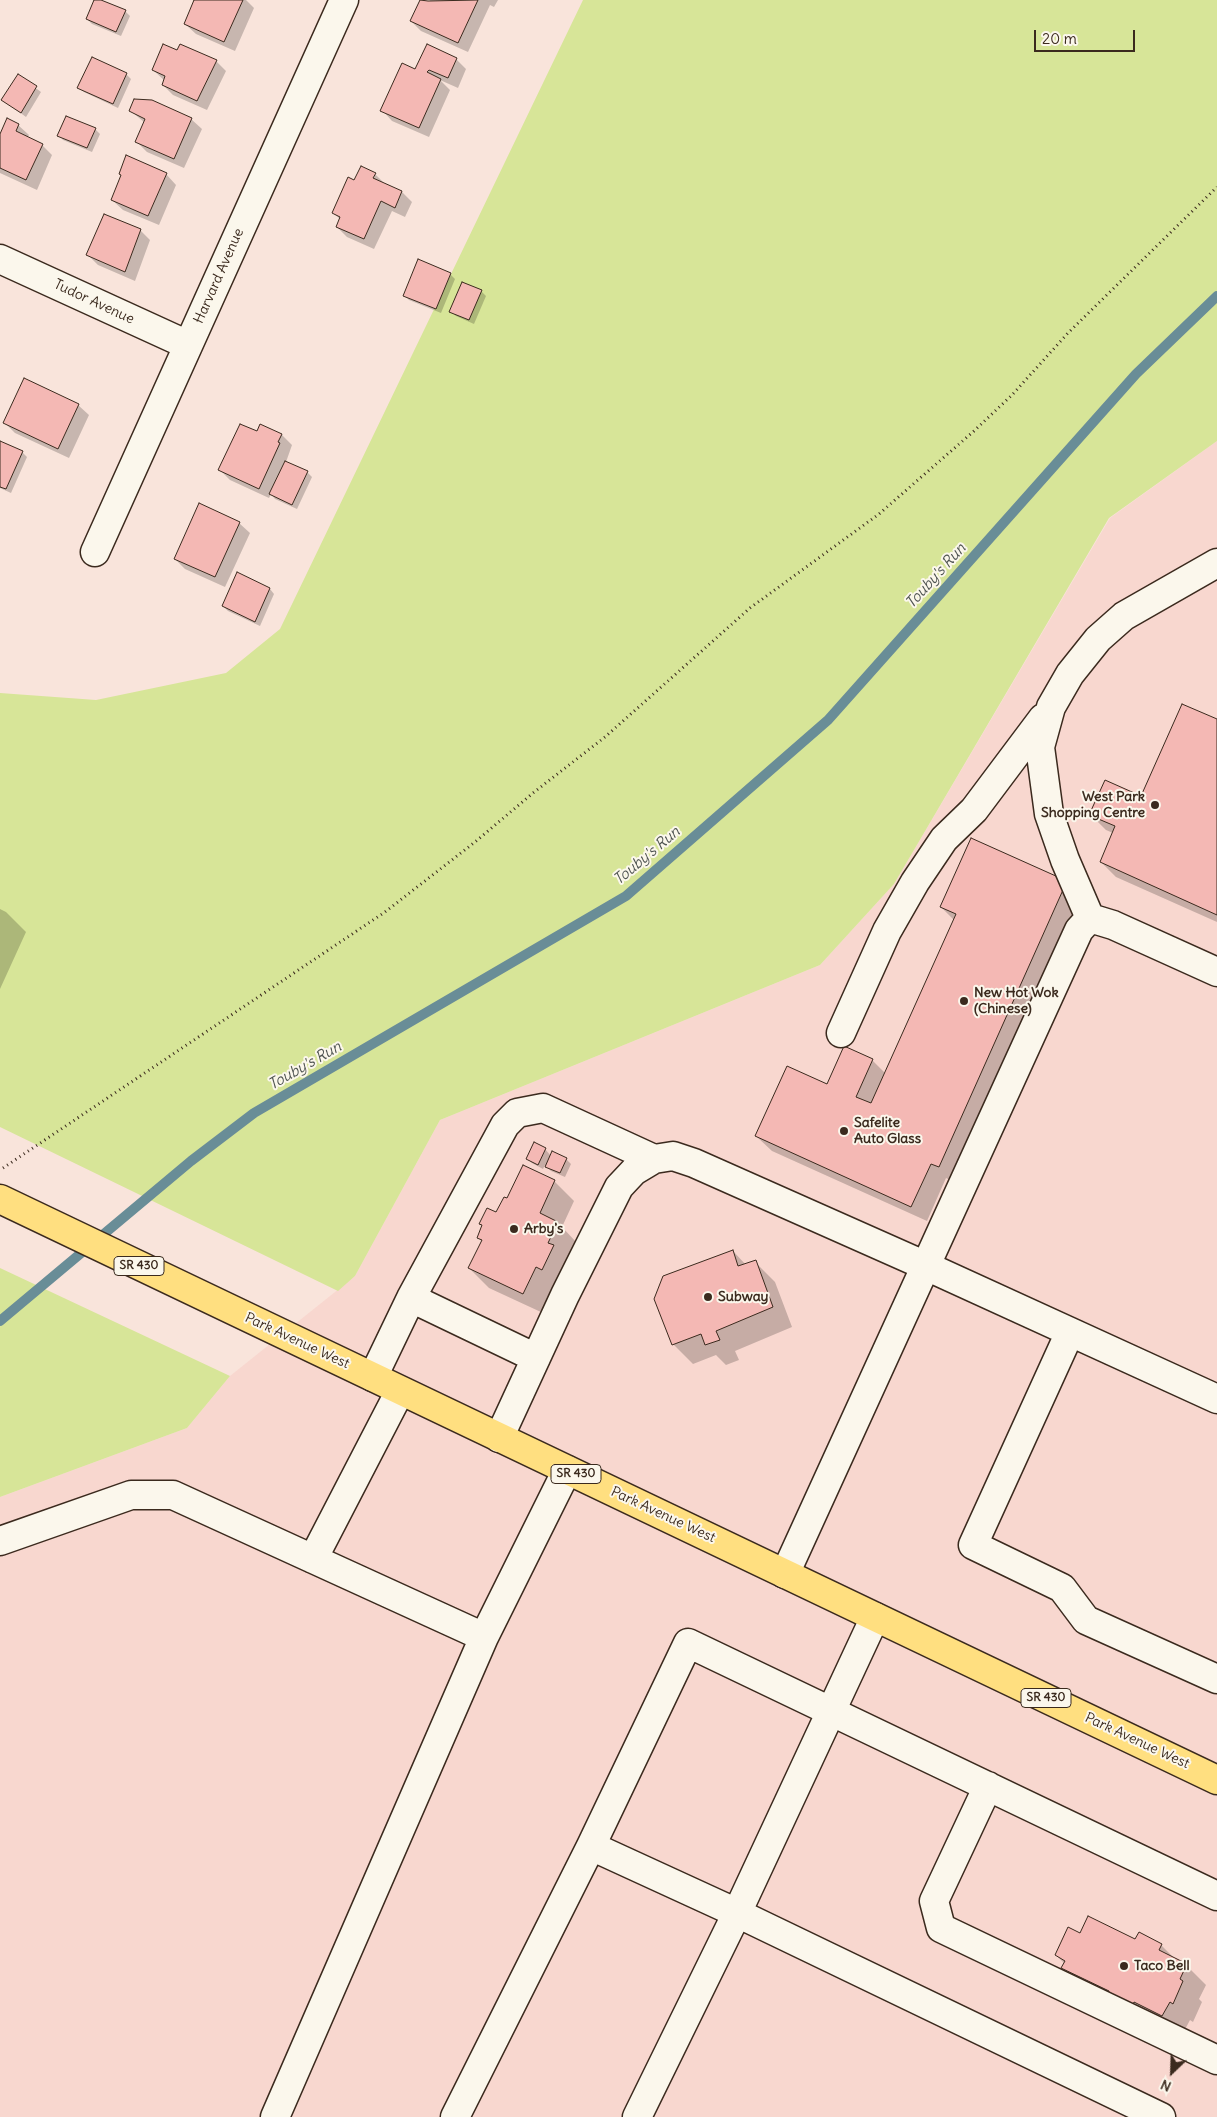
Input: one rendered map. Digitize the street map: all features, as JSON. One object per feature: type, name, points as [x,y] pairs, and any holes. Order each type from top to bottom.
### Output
[{"type":"main road","name":"Park Avenue West","points":[[0,1199],[1217,1780]]},
{"type":"street","name":"Harvard Avenue","points":[[95,552],[344,0]]},
{"type":"street","name":"Tudor Avenue","points":[[0,259],[188,345]]},
{"type":"street","points":[[841,1033],[887,931],[915,882],[944,839],[974,810],[1052,707],[1070,674],[1098,639],[1124,616],[1217,563]]},
{"type":"street","points":[[1052,707],[1040,747],[1049,814],[1065,860],[1090,918],[1113,925],[1217,972]]},
{"type":"street","points":[[785,1574],[1079,930],[1090,918]]},
{"type":"street","points":[[373,1377],[411,1298],[505,1125],[517,1113],[544,1108],[654,1159]]},
{"type":"street","points":[[499,1438],[602,1217],[619,1187],[634,1170],[654,1159],[673,1156],[694,1163],[926,1266],[1217,1400]]},
{"type":"street","points":[[411,1298],[536,1358]]},
{"type":"street","points":[[1070,1332],[973,1545],[1062,1588],[1086,1620],[1217,1680]]},
{"type":"street","points":[[312,1559],[400,1391]]},
{"type":"street","points":[[275,2117],[484,1637],[567,1470]]},
{"type":"street","points":[[0,1541],[131,1495],[173,1495],[484,1637]]},
{"type":"street","points":[[637,2117],[737,1913],[875,1617]]},
{"type":"street","points":[[455,2117],[591,1846],[688,1643],[1217,1896]]},
{"type":"street","points":[[988,1786],[934,1900],[941,1928],[1217,2060]]},
{"type":"street","points":[[591,1846],[737,1913],[1161,2117]]},
{"type":"path","points":[[0,1170],[385,912],[475,842],[533,792],[605,737],[750,608],[879,514],[974,431],[1012,394],[1068,333],[1217,187]]},
{"type":"shaded area","points":[[1217,441],[1217,2117],[0,2117],[0,1497],[187,1428],[230,1376],[355,1276],[440,1120],[820,965],[894,884],[1110,518]]},
{"type":"green space","points":[[583,0],[1217,0],[1217,441],[1109,518],[894,884],[820,965],[440,1120],[355,1276],[338,1291],[0,1127],[0,693],[96,700],[226,673],[280,629]]},
{"type":"green space","points":[[0,1268],[230,1376],[187,1428],[0,1497]]},
{"type":"building","points":[[94,0],[101,0],[126,10],[116,32],[86,19]]},
{"type":"building","points":[[194,0],[243,0],[224,42],[184,24]]},
{"type":"building","points":[[420,0],[478,0],[458,43],[410,21]]},
{"type":"building","points":[[163,44],[177,50],[180,44],[217,60],[197,101],[162,85],[165,76],[152,70]]},
{"type":"building","points":[[427,44],[457,58],[448,78],[429,70],[427,72],[441,79],[419,128],[380,111],[402,63],[415,69]]},
{"type":"building","points":[[92,57],[127,73],[113,104],[77,88]]},
{"type":"building","points":[[18,74],[37,86],[21,113],[1,100]]},
{"type":"building","points":[[134,99],[152,100],[192,118],[174,159],[135,142],[145,119],[129,111]]},
{"type":"building","points":[[66,116],[96,128],[87,148],[57,136]]},
{"type":"building","points":[[7,118],[19,124],[16,131],[43,144],[26,180],[0,168],[0,134]]},
{"type":"building","points":[[126,155],[167,173],[148,216],[111,200],[121,175],[119,174]]},
{"type":"building","points":[[361,166],[376,173],[373,178],[402,191],[395,208],[381,201],[364,239],[336,227],[340,217],[332,213],[348,177],[354,180]]},
{"type":"building","points":[[104,214],[141,229],[125,272],[86,255]]},
{"type":"building","points":[[418,259],[451,273],[436,309],[403,296]]},
{"type":"building","points":[[462,282],[482,290],[469,320],[449,312]]},
{"type":"building","points":[[24,378],[79,404],[58,449],[3,423]]},
{"type":"building","points":[[240,424],[257,431],[260,424],[282,434],[278,442],[280,443],[259,489],[218,470]]},
{"type":"building","points":[[0,441],[23,451],[6,489],[0,487]]},
{"type":"building","points":[[285,461],[308,471],[292,505],[269,494]]},
{"type":"building","points":[[199,503],[240,522],[215,577],[174,559]]},
{"type":"building","points":[[237,572],[270,588],[255,622],[222,606]]},
{"type":"building","name":"West Park Shopping Centre","points":[[1182,704],[1217,719],[1217,915],[1100,862],[1115,826],[1089,815],[1105,780],[1141,796]]},
{"type":"building","points":[[971,838],[1067,881],[939,1167],[931,1164],[911,1207],[755,1136],[787,1066],[827,1084],[844,1046],[873,1059],[856,1097],[871,1103],[956,914],[940,907]]},
{"type":"building","points":[[534,1142],[546,1148],[538,1165],[526,1159]]},
{"type":"building","points":[[552,1151],[567,1158],[560,1173],[545,1167]]},
{"type":"building","points":[[523,1165],[555,1180],[540,1213],[558,1222],[548,1243],[554,1245],[542,1270],[536,1267],[523,1294],[468,1268],[482,1240],[477,1238],[482,1225],[479,1224],[487,1208],[496,1212],[504,1197],[507,1198]]},
{"type":"building","points":[[733,1250],[738,1266],[756,1260],[773,1307],[716,1331],[720,1340],[705,1345],[701,1334],[672,1345],[654,1299],[663,1276]]},
{"type":"building","name":"Taco Bell","points":[[1088,1916],[1135,1939],[1139,1932],[1162,1944],[1159,1950],[1187,1964],[1180,1979],[1183,1981],[1173,2004],[1170,2002],[1162,2016],[1134,2002],[1132,2007],[1108,1995],[1109,1991],[1061,1968],[1065,1961],[1055,1955],[1068,1927],[1080,1933]]},
{"type":"waterway","name":"Touby's Run","points":[[0,1321],[191,1161],[254,1113],[626,896],[828,720],[1136,374],[1217,296]]},
{"type":"place","name":"West Park Shopping Centre","points":[[1155,805]]},
{"type":"place","name":"New Hot Wok (Chinese)","points":[[964,1001]]},
{"type":"place","name":"Safelite Auto Glass","points":[[844,1131]]},
{"type":"place","name":"Arby's","points":[[514,1229]]},
{"type":"place","name":"Subway","points":[[708,1297]]},
{"type":"place","name":"Taco Bell","points":[[1124,1966]]}]
